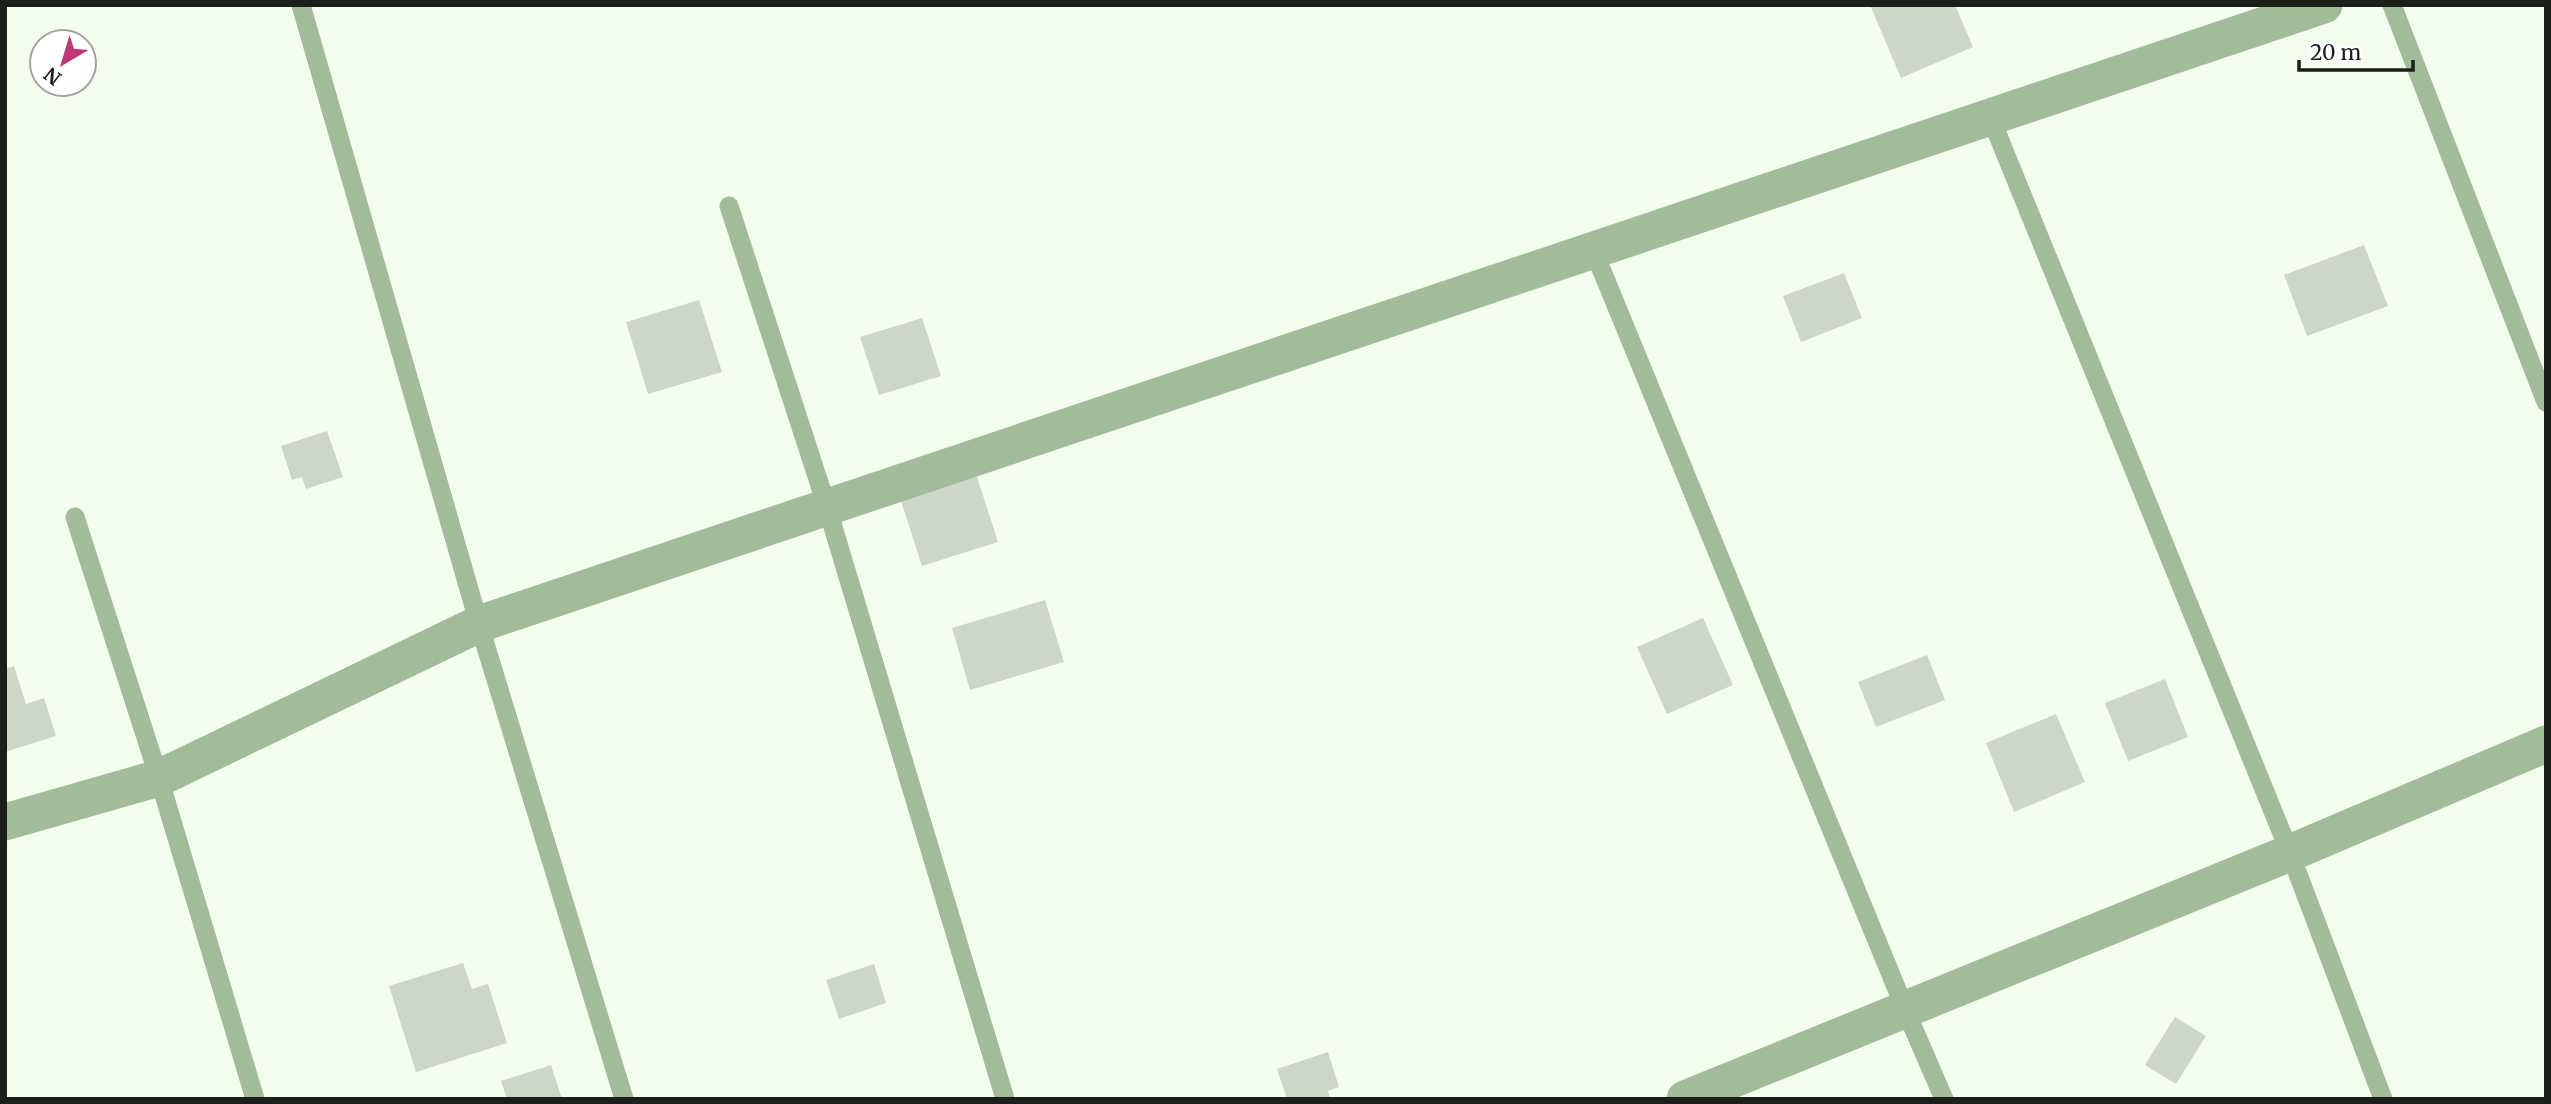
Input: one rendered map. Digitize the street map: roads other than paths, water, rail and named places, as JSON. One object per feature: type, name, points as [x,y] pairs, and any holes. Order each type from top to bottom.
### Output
[{"type":"street","points":[[5,822],[159,778],[479,624],[2323,5]]},
{"type":"street","points":[[1685,1099],[2290,853],[2546,744]]},
{"type":"lane","points":[[301,5],[479,624],[624,1099]]},
{"type":"lane","points":[[2392,5],[2546,402]]},
{"type":"lane","points":[[1990,116],[2290,853],[2383,1099]]},
{"type":"lane","points":[[729,206],[827,507],[1005,1099]]},
{"type":"lane","points":[[1593,249],[1944,1099]]},
{"type":"lane","points":[[75,517],[159,778],[255,1099]]}]
